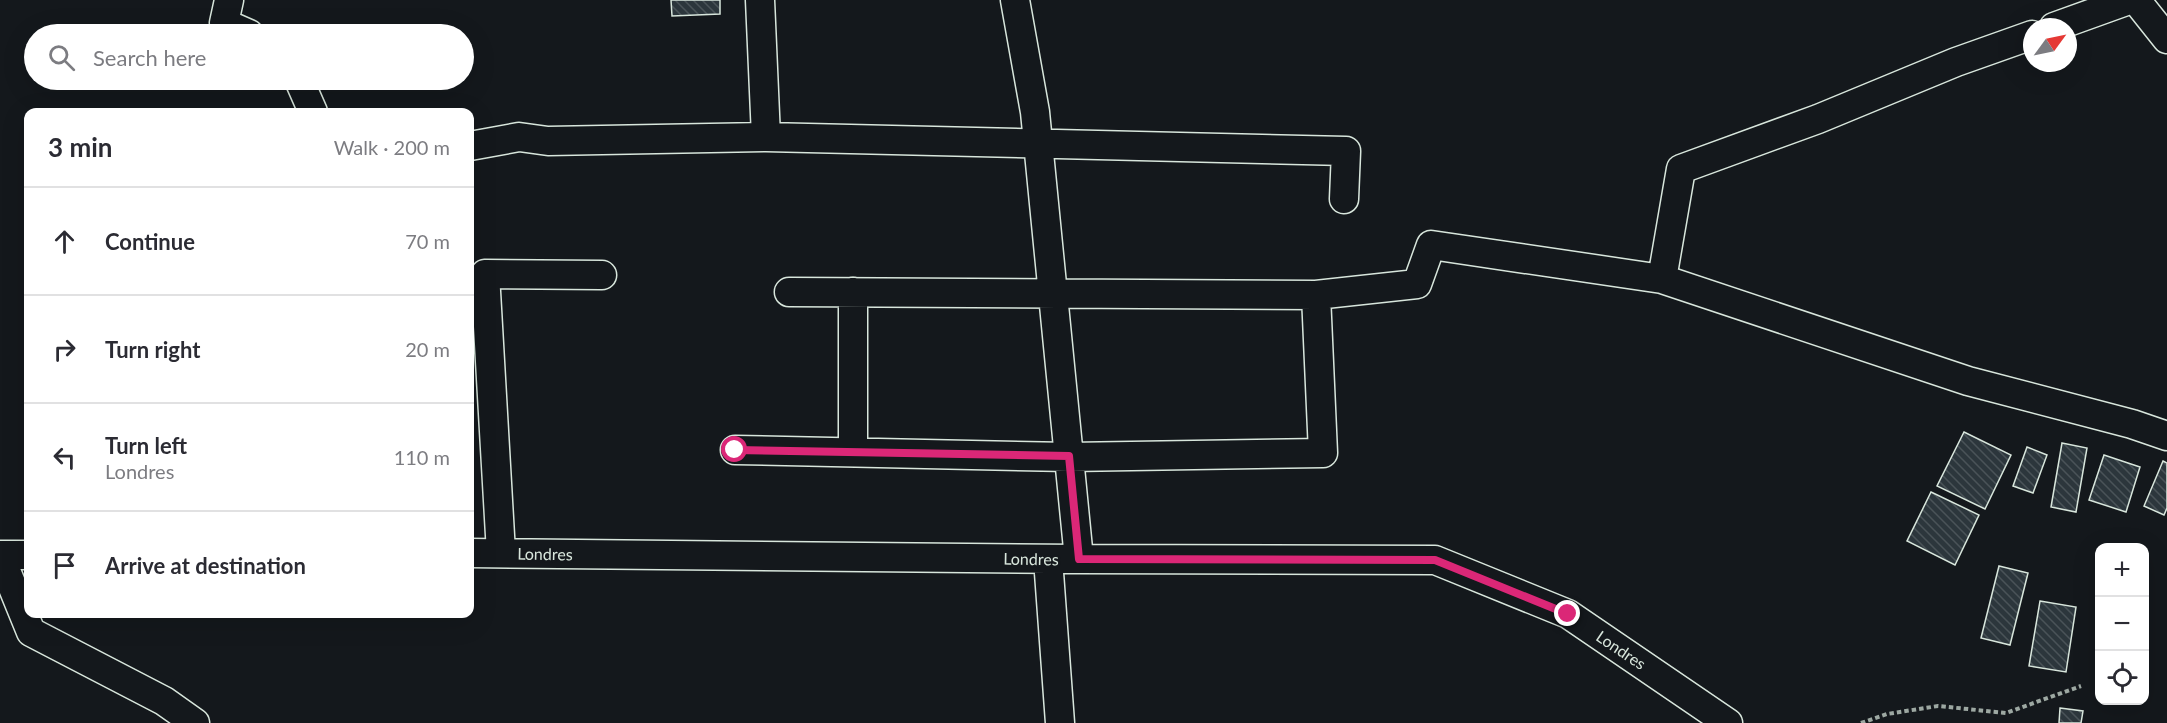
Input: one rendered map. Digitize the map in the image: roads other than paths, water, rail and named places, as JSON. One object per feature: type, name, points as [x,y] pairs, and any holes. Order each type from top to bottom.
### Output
[{"type":"street","points":[[226,24],[224,23],[228,0]]},
{"type":"street","points":[[760,0],[766,137]]},
{"type":"street","points":[[1015,0],[1035,112],[1079,559]]},
{"type":"street","points":[[2077,19],[2129,0]]},
{"type":"street","points":[[2136,0],[2167,39]]},
{"type":"street","points":[[1662,279],[1681,169],[1818,119],[1956,62],[2023,38]]},
{"type":"street","points":[[303,90],[310,108]]},
{"type":"street","points":[[474,145],[519,136],[548,141],[766,137],[1346,151],[1344,199]]},
{"type":"street","points":[[789,292],[1316,295],[1417,284],[1431,245],[1662,279],[1968,381],[2132,424],[2167,436]]},
{"type":"street","points":[[501,553],[485,274],[602,275]]},
{"type":"street","points":[[853,292],[853,452]]},
{"type":"street","points":[[735,450],[1069,456],[1323,453],[1316,295]]},
{"type":"street","name":"Londres","points":[[474,553],[1048,559],[1435,560],[1568,614],[1728,723]]},
{"type":"street","points":[[24,555],[0,556],[24,615]]},
{"type":"street","points":[[1048,559],[1060,723]]},
{"type":"street","points":[[25,618],[31,632],[164,701],[195,723]]}]
